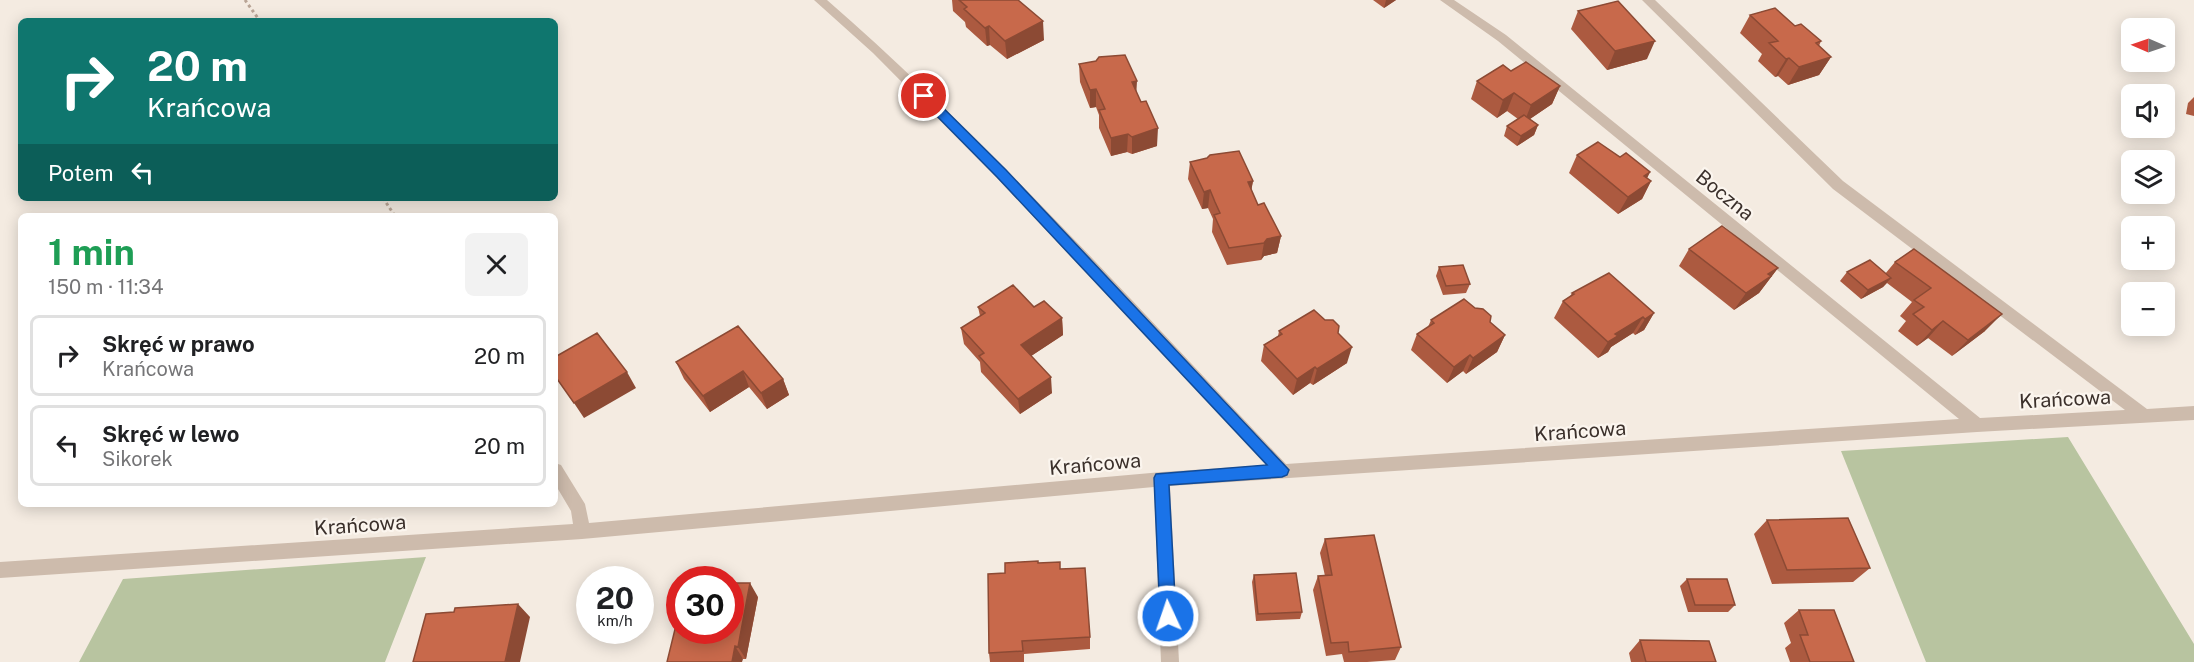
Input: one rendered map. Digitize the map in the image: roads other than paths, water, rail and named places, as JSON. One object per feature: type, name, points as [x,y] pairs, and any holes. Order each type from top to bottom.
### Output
[{"type":"street","points":[[820,0],[877,50],[1001,174],[1282,470]]},
{"type":"street","name":"Boczna","points":[[1446,0],[1502,38],[1977,424]]},
{"type":"street","points":[[1648,0],[1838,185],[2143,415]]},
{"type":"street","name":"Krańcowa","points":[[0,570],[582,531],[1162,478],[1977,424],[2194,413]]},
{"type":"street","points":[[558,475],[579,509],[582,531]]},
{"type":"street","points":[[1162,478],[1170,662]]}]
